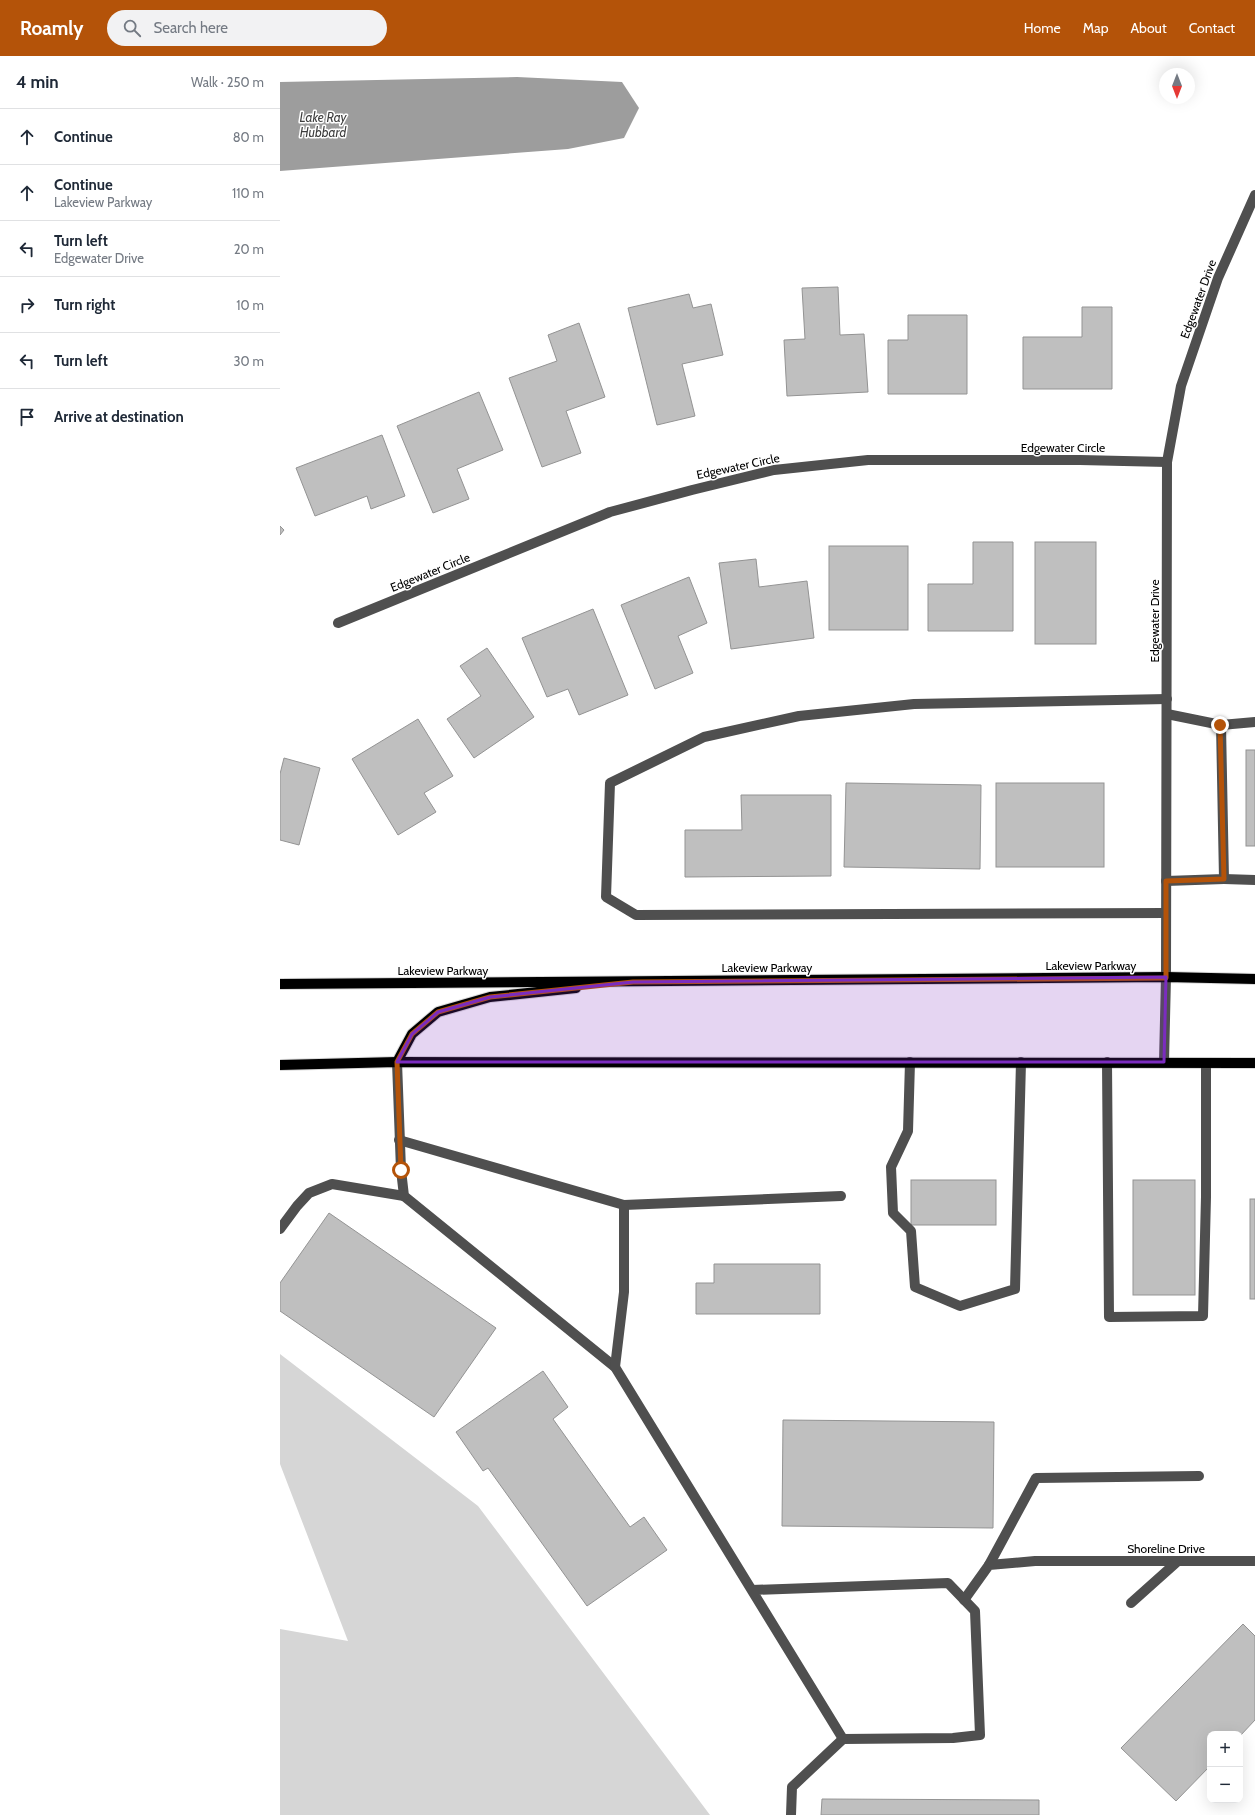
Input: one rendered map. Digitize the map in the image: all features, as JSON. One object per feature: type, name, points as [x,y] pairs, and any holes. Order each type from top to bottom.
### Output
[{"type":"main road","name":"Lakeview Parkway","points":[[280,984],[1166,978],[1255,979]]},
{"type":"main road","points":[[397,1062],[412,1034],[438,1012],[490,997],[633,982]]},
{"type":"main road","points":[[280,1065],[397,1062],[1255,1063]]},
{"type":"street","name":"Edgewater Drive","points":[[1164,1062],[1166,978],[1167,462],[1181,386],[1218,278],[1255,195]]},
{"type":"street","name":"Edgewater Circle","points":[[338,623],[610,512],[774,470],[868,460],[1080,460],[1167,462]]},
{"type":"street","points":[[1166,913],[636,915],[606,897],[610,783],[704,737],[799,716],[914,704],[1167,699]]},
{"type":"street","points":[[1167,714],[1220,725],[1255,722]]},
{"type":"street","points":[[1220,725],[1224,879]]},
{"type":"street","points":[[1166,881],[1224,879],[1255,880]]},
{"type":"street","points":[[397,1062],[399,1140],[404,1196]]},
{"type":"street","points":[[910,1062],[908,1131],[891,1167],[893,1213],[911,1231],[915,1287],[960,1306],[1015,1289],[1021,1062]]},
{"type":"street","points":[[1107,1062],[1109,1317],[1203,1316],[1206,1197],[1206,1063]]},
{"type":"street","points":[[399,1140],[624,1205],[841,1196]]},
{"type":"street","points":[[280,1229],[309,1193],[332,1184],[404,1196],[615,1367],[843,1739]]},
{"type":"street","points":[[615,1367],[624,1292],[624,1205]]},
{"type":"street","points":[[964,1600],[989,1565],[1036,1478],[1199,1476]]},
{"type":"street","name":"Shoreline Drive","points":[[989,1565],[1035,1561],[1255,1561]]},
{"type":"street","points":[[1131,1603],[1178,1561]]},
{"type":"street","points":[[752,1590],[948,1583],[975,1611],[980,1735],[953,1738],[843,1739],[792,1787],[791,1815]]},
{"type":"highlighted area","points":[[1166,977],[1164,1062],[397,1062],[412,1034],[438,1012],[490,997],[633,982]]},
{"type":"shaded area","points":[[280,1354],[478,1506],[710,1815],[280,1815],[280,1629],[348,1641],[280,1464]]},
{"type":"water","name":"Lake Ray Hubbard","points":[[517,77],[622,82],[639,108],[624,138],[568,149],[280,171],[280,82]]},
{"type":"building","points":[[838,287],[840,335],[864,334],[868,392],[787,396],[784,340],[805,339],[802,288]]},
{"type":"building","points":[[689,294],[693,308],[711,304],[723,355],[682,364],[695,416],[657,425],[628,308]]},
{"type":"building","points":[[1082,307],[1112,307],[1112,389],[1023,389],[1023,337],[1082,337]]},
{"type":"building","points":[[908,315],[967,315],[967,394],[888,394],[888,340],[908,340]]},
{"type":"building","points":[[579,323],[605,397],[566,411],[581,453],[542,467],[509,378],[557,361],[548,335]]},
{"type":"building","points":[[479,392],[503,450],[457,469],[469,499],[433,513],[397,426]]},
{"type":"building","points":[[382,435],[405,496],[371,509],[367,496],[315,516],[296,468]]},
{"type":"building","points":[[280,526],[284,530],[280,535]]},
{"type":"building","points":[[973,542],[1013,542],[1013,631],[928,631],[928,584],[973,584]]},
{"type":"building","points":[[1035,542],[1096,542],[1096,644],[1035,644]]},
{"type":"building","points":[[829,546],[908,546],[908,630],[829,630]]},
{"type":"building","points":[[756,559],[759,587],[807,581],[814,638],[731,649],[719,563]]},
{"type":"building","points":[[689,577],[707,623],[678,636],[693,673],[655,689],[621,605]]},
{"type":"building","points":[[593,609],[628,695],[579,715],[568,689],[547,697],[522,638]]},
{"type":"building","points":[[487,648],[534,717],[474,758],[447,719],[481,696],[460,666]]},
{"type":"building","points":[[418,719],[453,776],[424,793],[436,812],[398,835],[352,759]]},
{"type":"building","points":[[1246,750],[1255,750],[1255,846],[1246,846]]},
{"type":"building","points":[[284,758],[320,768],[299,845],[280,840],[280,774]]},
{"type":"building","points":[[846,783],[981,785],[980,869],[844,867]]},
{"type":"building","points":[[996,783],[1104,783],[1104,867],[996,867]]},
{"type":"building","points":[[741,795],[831,795],[831,876],[685,877],[685,830],[742,830]]},
{"type":"building","points":[[911,1180],[996,1180],[996,1225],[911,1225]]},
{"type":"building","points":[[1133,1180],[1195,1180],[1195,1295],[1133,1295]]},
{"type":"building","points":[[1250,1199],[1255,1199],[1255,1299],[1250,1299]]},
{"type":"building","points":[[329,1213],[496,1328],[434,1417],[280,1311],[280,1283]]},
{"type":"building","points":[[714,1264],[820,1264],[820,1314],[696,1314],[696,1283],[714,1283]]},
{"type":"building","points":[[543,1371],[568,1407],[553,1419],[630,1527],[644,1517],[667,1550],[587,1606],[488,1468],[483,1471],[456,1432]]},
{"type":"building","points":[[783,1420],[994,1422],[993,1528],[782,1526]]},
{"type":"building","points":[[1243,1624],[1255,1636],[1255,1720],[1243,1733],[1243,1731],[1207,1731],[1207,1769],[1176,1801],[1121,1748]]},
{"type":"building","points":[[822,1799],[1039,1800],[1039,1815],[821,1815]]},
{"type":"route","points":[[401,1170],[397,1062],[412,1034],[438,1012],[490,997],[633,982],[1166,978],[1166,881],[1224,879],[1220,725]]}]
